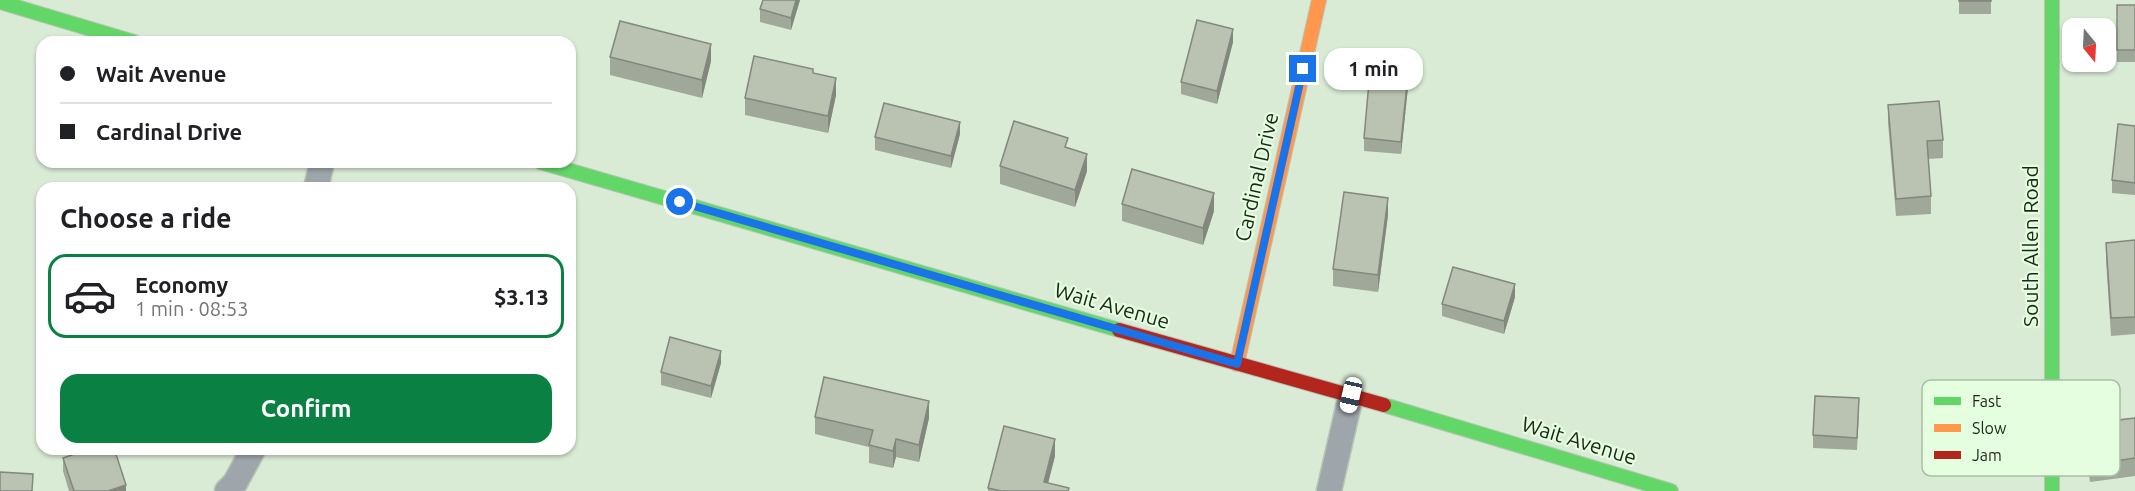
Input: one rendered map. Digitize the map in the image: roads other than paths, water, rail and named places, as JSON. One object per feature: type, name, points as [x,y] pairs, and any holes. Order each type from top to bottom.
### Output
[{"type":"main road","name":"Cardinal Drive","points":[[1237,364],[1318,0]]},
{"type":"main road","name":"South Allen Road","points":[[2052,0],[2052,380]]},
{"type":"main road","points":[[0,2],[114,36]]},
{"type":"main road","name":"Wait Avenue","points":[[561,168],[1351,395],[1671,491]]},
{"type":"street","points":[[1329,491],[1351,395]]},
{"type":"street","points":[[226,491],[235,483],[250,455]]}]
